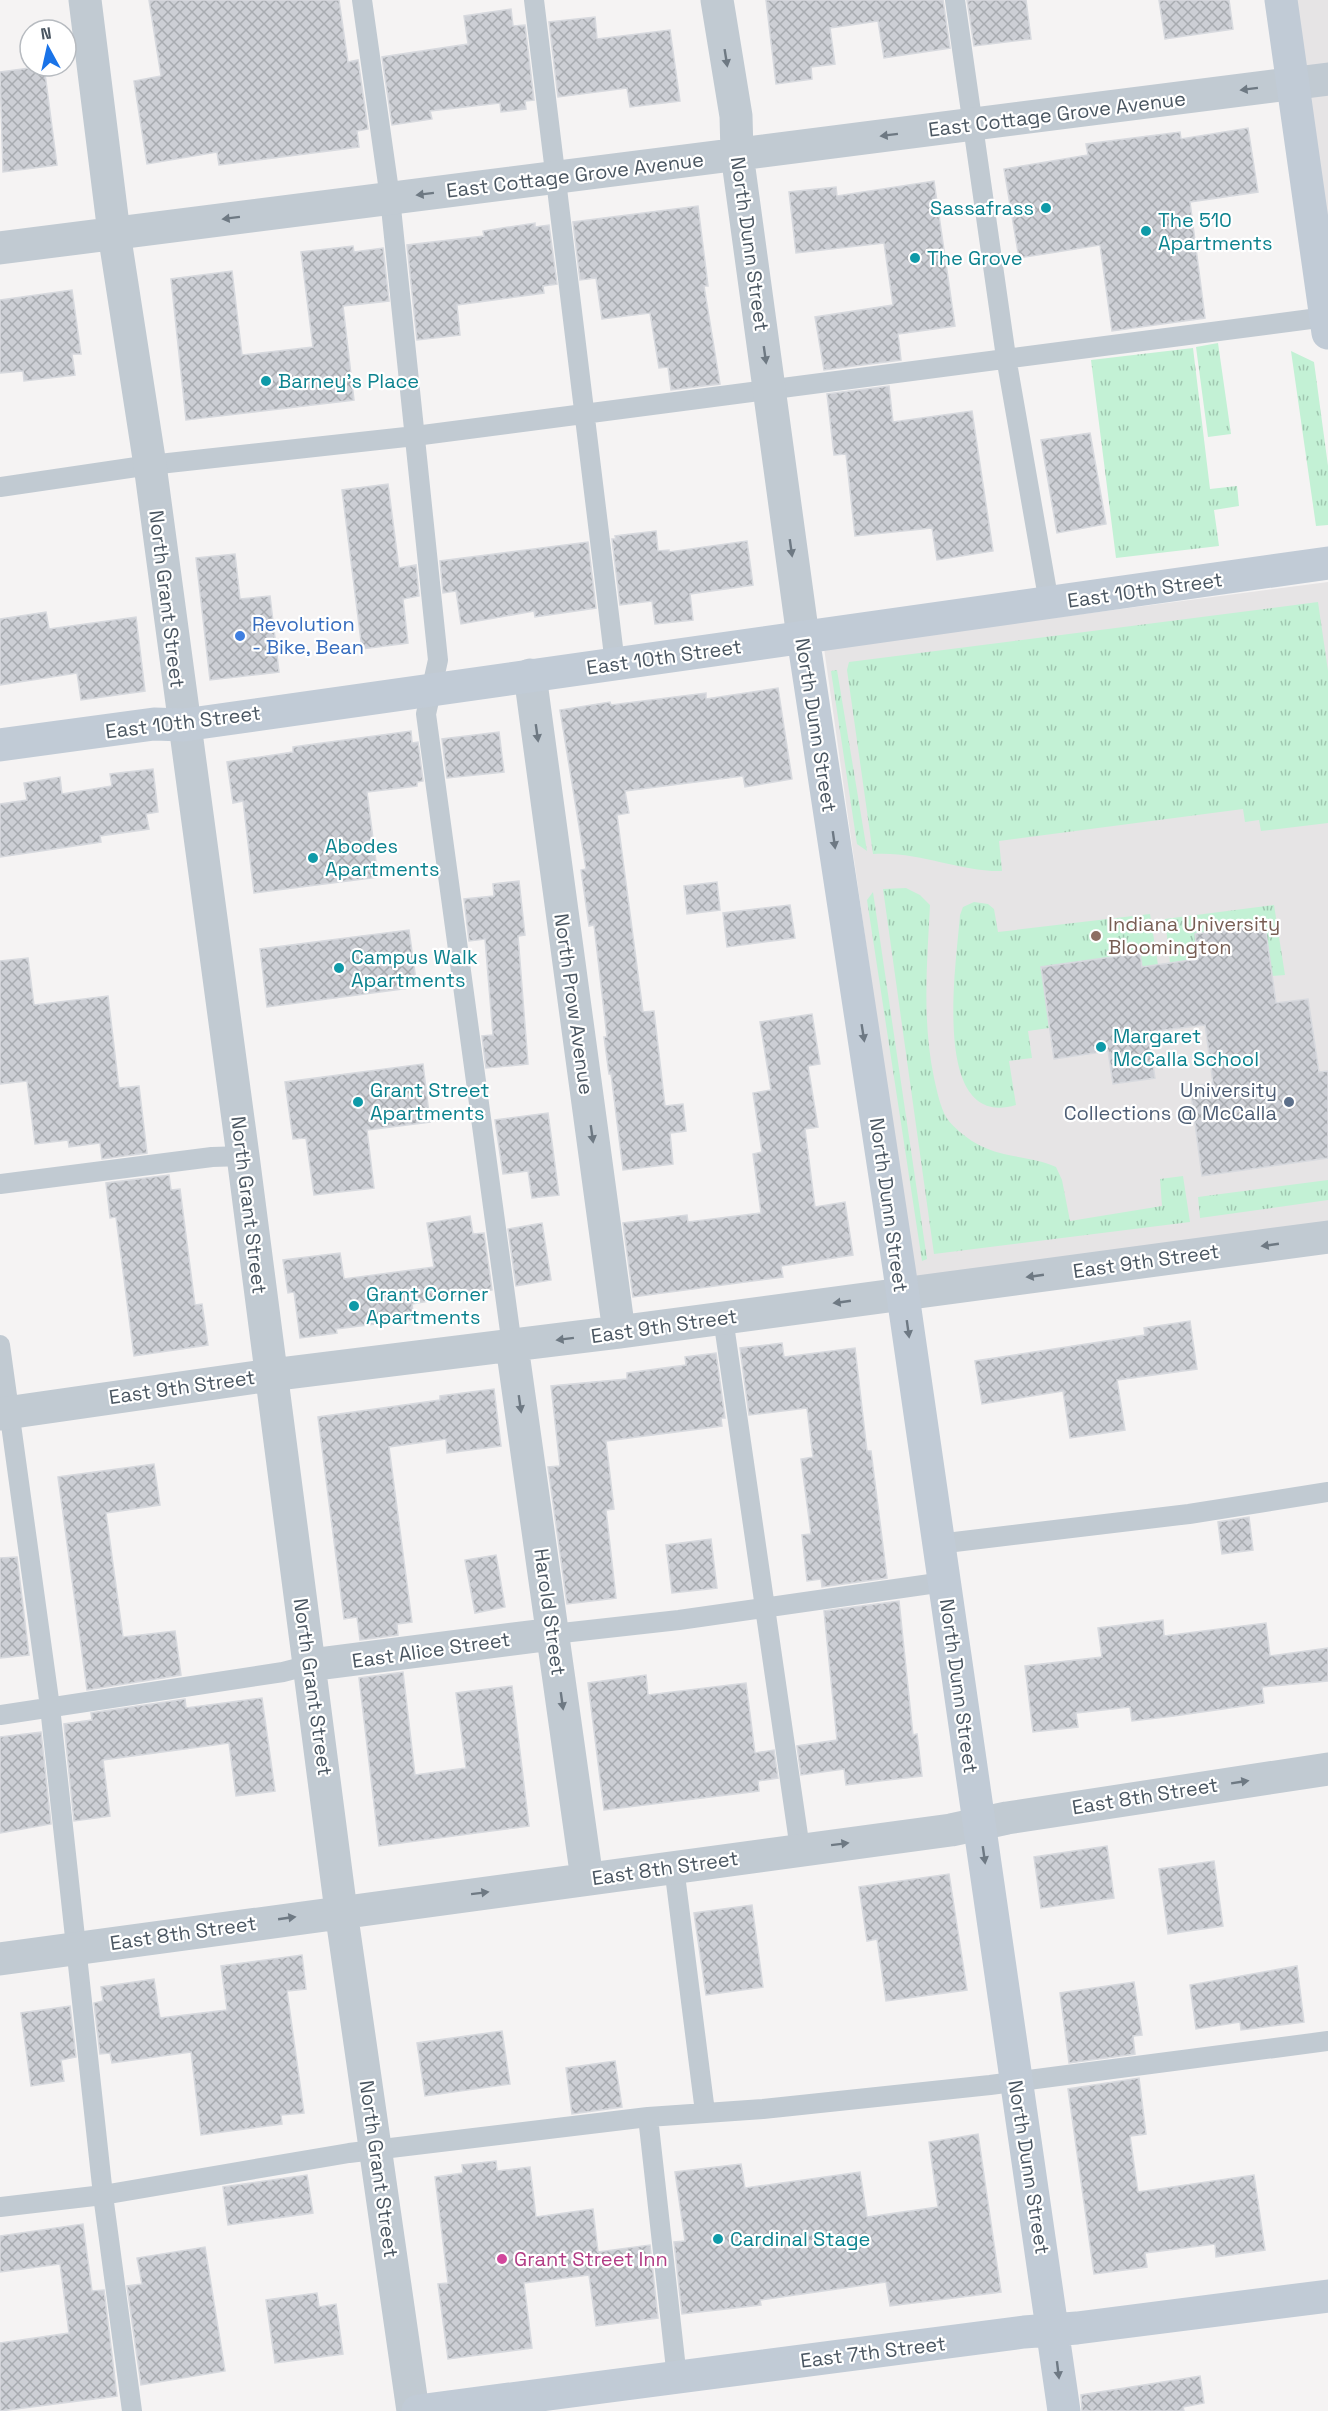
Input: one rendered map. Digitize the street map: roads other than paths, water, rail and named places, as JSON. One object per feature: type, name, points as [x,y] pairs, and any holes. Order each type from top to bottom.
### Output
[{"type":"street","name":"North Grant Street","points":[[86,0],[114,233],[150,465],[341,1911],[413,2411]]},
{"type":"street","name":"North Dunn Street","points":[[717,0],[736,116],[737,154],[802,637],[903,1294],[1064,2411]]},
{"type":"street","points":[[1281,0],[1327,325]]},
{"type":"street","name":"East Cottage Grove Avenue","points":[[0,248],[1328,79]]},
{"type":"street","name":"East 10th Street","points":[[0,746],[154,724],[184,725],[1328,563]]},
{"type":"street","name":"North Prow Avenue","points":[[530,675],[619,1332]]},
{"type":"street","name":"East 9th Street","points":[[4,1414],[271,1375],[512,1346],[1328,1237]]},
{"type":"street","name":"Harold Street","points":[[512,1346],[587,1879]]},
{"type":"street","name":"East Alice Street","points":[[310,1665],[553,1634]]},
{"type":"street","name":"East 8th Street","points":[[0,1959],[951,1830],[979,1822],[1328,1768]]},
{"type":"street","name":"East 7th Street","points":[[418,2411],[1328,2296]]},
{"type":"lane","points":[[362,0],[390,198],[438,660],[426,714],[512,1346]]},
{"type":"lane","points":[[534,0],[615,664]]},
{"type":"lane","points":[[955,0],[1006,357],[1049,603]]},
{"type":"lane","points":[[0,487],[150,465],[415,436],[1006,357],[1327,325]]},
{"type":"lane","points":[[0,1184],[212,1157],[243,1156]]},
{"type":"lane","points":[[723,1318],[800,1849]]},
{"type":"lane","points":[[0,1345],[4,1414],[50,1707],[103,2195],[132,2411]]},
{"type":"lane","points":[[938,1544],[1189,1514],[1328,1492]]},
{"type":"lane","points":[[553,1634],[944,1582]]},
{"type":"lane","points":[[0,1715],[283,1672],[310,1665]]},
{"type":"lane","points":[[674,1867],[705,2112]]},
{"type":"lane","points":[[0,2207],[103,2195],[376,2149],[648,2117],[763,2109],[1328,2041]]},
{"type":"lane","points":[[648,2117],[677,2378]]},
{"type":"place","name":"Sassafrass","points":[[1046,208]]},
{"type":"place","name":"The 510 Apartments","points":[[1146,231]]},
{"type":"place","name":"The Grove","points":[[915,258]]},
{"type":"place","name":"Barney's Place","points":[[266,381]]},
{"type":"place","name":"Revolution - Bike, Bean","points":[[240,636]]},
{"type":"place","name":"Abodes Apartments","points":[[313,858]]},
{"type":"place","name":"Indiana University Bloomington","points":[[1096,936]]},
{"type":"place","name":"Campus Walk Apartments","points":[[339,968]]},
{"type":"place","name":"Margaret McCalla School","points":[[1101,1047]]},
{"type":"place","name":"Grant Street Apartments","points":[[358,1102]]},
{"type":"place","name":"University Collections @ McCalla","points":[[1289,1102]]},
{"type":"place","name":"Grant Corner Apartments","points":[[354,1306]]},
{"type":"place","name":"Cardinal Stage","points":[[718,2239]]},
{"type":"place","name":"Grant Street Inn","points":[[502,2259]]}]
